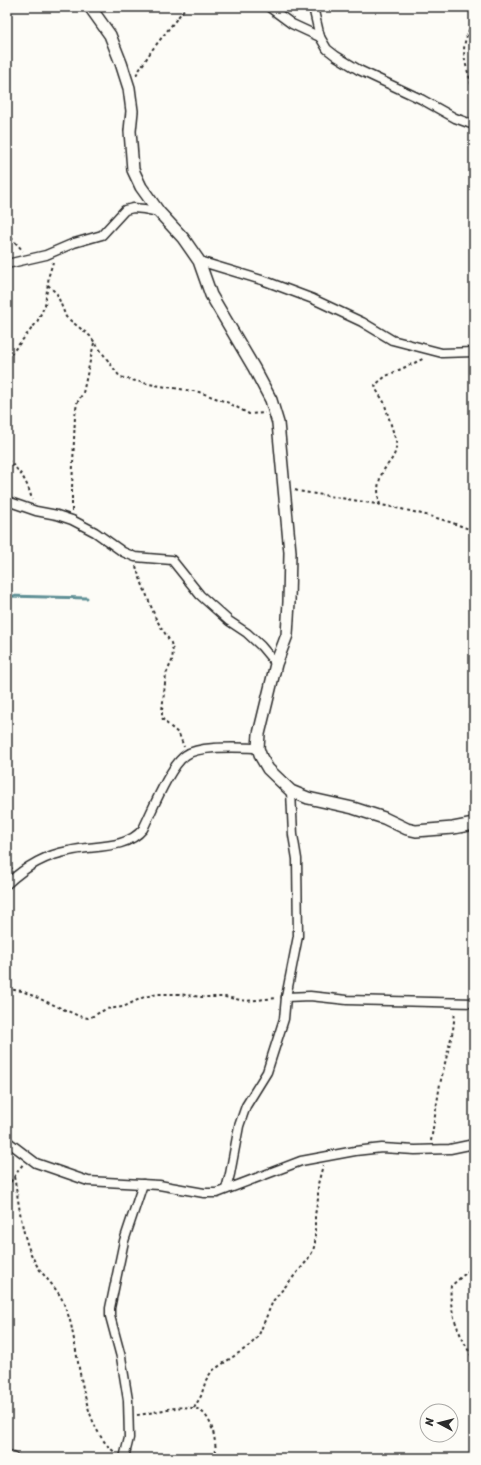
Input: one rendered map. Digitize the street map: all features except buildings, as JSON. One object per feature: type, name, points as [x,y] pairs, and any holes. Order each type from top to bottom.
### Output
[{"type":"street","points":[[90,7],[110,35],[129,88],[132,111],[130,131],[133,170],[141,187],[159,212],[183,238],[199,261],[211,295],[271,400],[278,424],[290,552],[289,602],[287,635],[276,664],[259,734],[258,748],[261,757],[268,769],[290,790],[308,798],[353,808],[384,818],[407,829],[416,831],[453,828],[474,824]]},
{"type":"street","points":[[269,7],[292,24],[320,37]]},
{"type":"street","points":[[313,7],[320,37],[327,49],[359,70],[421,99],[456,118],[474,125]]},
{"type":"street","points":[[7,264],[46,255],[60,248],[102,235],[125,210],[133,208],[159,212]]},
{"type":"street","points":[[199,261],[265,281],[313,299],[362,322],[392,340],[442,353],[474,352]]},
{"type":"street","points":[[7,501],[36,511],[57,515],[72,520],[95,532],[123,552],[135,557],[172,560],[200,595],[229,621],[262,646],[276,664]]},
{"type":"street","points":[[7,884],[32,865],[48,857],[69,850],[106,846],[136,837],[143,829],[171,773],[179,760],[186,754],[193,751],[218,748],[258,748]]},
{"type":"street","points":[[226,1189],[239,1126],[246,1106],[267,1072],[284,1020],[286,997],[298,936],[297,859],[290,790]]},
{"type":"street","points":[[286,997],[310,996],[347,1000],[474,1003]]},
{"type":"street","points":[[7,1141],[36,1163],[88,1181],[159,1185],[204,1193],[217,1193],[301,1161],[356,1151],[382,1148],[415,1150],[450,1149],[474,1144]]},
{"type":"street","points":[[122,1456],[129,1438],[128,1400],[122,1364],[110,1316],[110,1308],[124,1241],[143,1184]]},
{"type":"street","points":[[7,1455],[14,1458]]},
{"type":"path","points":[[129,88],[148,55],[186,7]]},
{"type":"path","points":[[474,18],[465,43],[465,55],[474,95]]},
{"type":"path","points":[[7,233],[25,253],[32,257]]},
{"type":"path","points":[[7,359],[37,322],[45,305],[49,275],[60,248]]},
{"type":"path","points":[[48,285],[57,294],[66,317],[90,336],[120,377],[148,384],[199,392],[229,403],[249,414],[275,413]]},
{"type":"path","points":[[72,520],[75,416],[77,403],[83,393],[94,342]]},
{"type":"path","points":[[380,505],[378,497],[380,478],[394,458],[397,447],[384,402],[375,385],[392,373],[418,361],[442,353]]},
{"type":"path","points":[[7,460],[22,475],[30,489],[36,511]]},
{"type":"path","points":[[284,483],[298,491],[380,505],[457,524],[474,531]]},
{"type":"path","points":[[135,557],[138,573],[156,619],[171,643],[173,651],[172,661],[166,674],[162,718],[179,734],[186,754]]},
{"type":"path","points":[[7,832],[10,840],[9,858],[14,878]]},
{"type":"path","points":[[7,989],[22,992],[79,1016],[88,1018],[106,1009],[123,1007],[144,997],[158,994],[225,997],[246,1000],[286,997]]},
{"type":"path","points":[[429,1150],[440,1084],[453,1030],[455,1016],[453,1003]]},
{"type":"path","points":[[7,1187],[28,1157]]},
{"type":"path","points":[[194,1408],[201,1396],[206,1380],[212,1371],[249,1346],[258,1338],[273,1301],[306,1262],[313,1251],[315,1243],[315,1215],[318,1199],[318,1184],[325,1157]]},
{"type":"path","points":[[14,1177],[28,1247],[35,1262],[64,1302],[72,1328],[87,1407],[100,1434],[110,1448],[122,1456]]},
{"type":"path","points":[[474,1266],[451,1286],[450,1292],[453,1315],[463,1341],[474,1360]]},
{"type":"path","points":[[128,1416],[150,1414],[176,1408],[194,1408],[203,1413],[211,1424],[216,1443],[216,1458]]},
{"type":"waterway","points":[[7,596],[87,598]]}]
